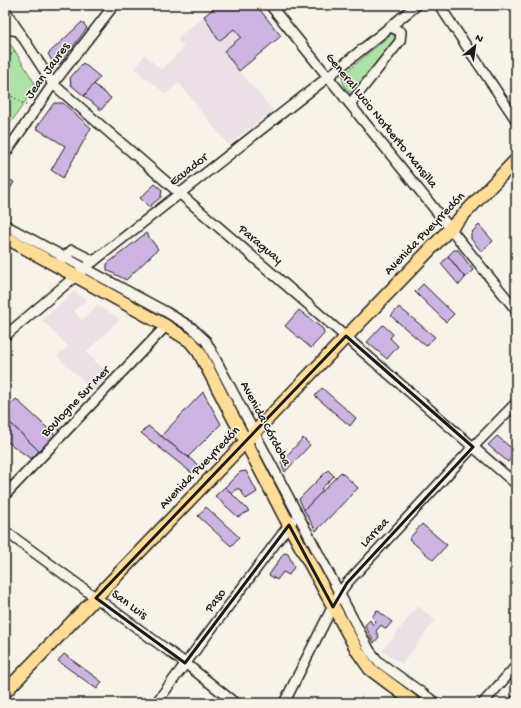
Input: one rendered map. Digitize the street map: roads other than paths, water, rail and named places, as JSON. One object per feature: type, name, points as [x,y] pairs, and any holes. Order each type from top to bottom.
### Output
[{"type":"main road","name":"Avenida Pueyrredón","points":[[5,692],[516,160]]},
{"type":"main road","name":"Avenida Córdoba","points":[[5,237],[60,261],[80,272],[190,341],[200,352],[250,436],[289,525],[365,663],[375,674],[414,703]]},
{"type":"street","name":"Jean Jaures","points":[[5,154],[53,84],[114,5]]},
{"type":"street","name":"General Lucio Norberto Mansilla","points":[[270,5],[516,310]]},
{"type":"street","name":"Ecuador","points":[[5,336],[80,272],[417,5]]},
{"type":"street","points":[[439,5],[516,120]]},
{"type":"street","name":"Paraguay","points":[[5,10],[53,84],[516,484]]},
{"type":"street","points":[[350,104],[400,41],[400,32],[390,27]]},
{"type":"street","points":[[5,29],[19,31]]},
{"type":"street","name":"Avenida Córdoba","points":[[5,225],[60,261]]},
{"type":"street","points":[[60,261],[72,250],[94,261]]},
{"type":"street","name":"Avenida Córdoba","points":[[80,272],[166,312],[199,334],[206,341],[250,436],[297,514],[339,594],[375,657],[379,662],[436,703]]},
{"type":"street","name":"Boulogne Sur Mer","points":[[5,495],[166,326]]},
{"type":"street","name":"Larrea","points":[[284,703],[339,594],[347,583],[473,447],[516,403]]},
{"type":"street","name":"Paso","points":[[156,703],[297,514]]},
{"type":"street","name":"San Luis","points":[[5,531],[186,663],[235,703]]},
{"type":"street","points":[[483,703],[516,666]]}]
